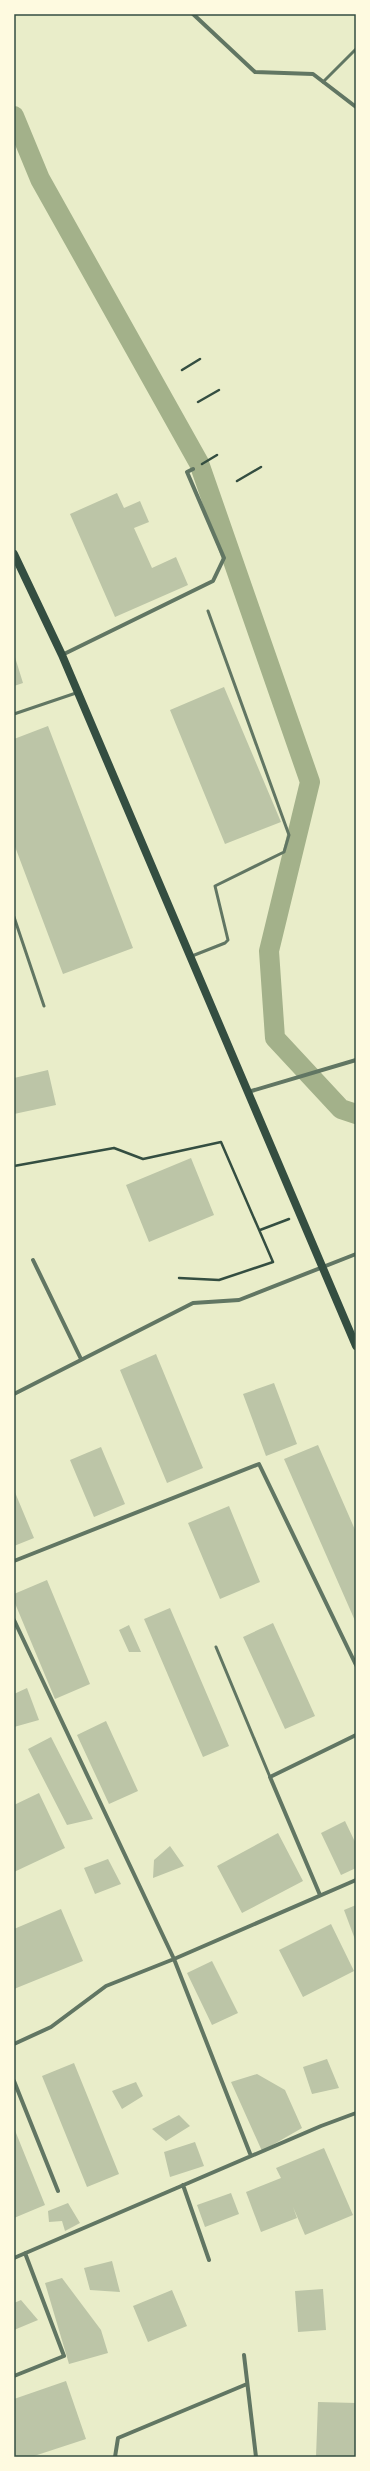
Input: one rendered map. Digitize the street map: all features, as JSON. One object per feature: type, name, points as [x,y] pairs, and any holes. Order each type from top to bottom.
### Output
[{"type":"main road","points":[[14,554],[62,654],[356,1346]]},
{"type":"street","points":[[193,14],[255,72],[313,74],[356,107]]},
{"type":"street","points":[[62,654],[213,581],[224,558],[187,472],[194,469]]},
{"type":"street","points":[[248,1092],[356,1060]]},
{"type":"street","points":[[14,1394],[193,1303],[239,1300],[322,1266],[356,1254]]},
{"type":"street","points":[[33,1260],[81,1359]]},
{"type":"street","points":[[14,1561],[259,1464],[356,1664]]},
{"type":"street","points":[[14,1620],[174,1959],[251,2156]]},
{"type":"street","points":[[320,1895],[270,1777],[356,1735]]},
{"type":"street","points":[[14,2044],[51,2027],[106,1986],[174,1959],[356,1880]]},
{"type":"street","points":[[14,2081],[58,2191]]},
{"type":"street","points":[[14,2258],[251,2156],[356,2113]]},
{"type":"street","points":[[184,2185],[209,2260]]},
{"type":"street","points":[[14,2376],[64,2356],[25,2253]]},
{"type":"street","points":[[244,2355],[256,2457]]},
{"type":"street","points":[[115,2457],[118,2438],[247,2384]]},
{"type":"lane","points":[[323,82],[356,49]]},
{"type":"lane","points":[[190,956],[225,943],[228,940],[215,886],[284,852],[289,835],[208,611]]},
{"type":"lane","points":[[14,714],[78,693]]},
{"type":"lane","points":[[14,917],[44,1006]]},
{"type":"lane","points":[[216,1647],[270,1777]]},
{"type":"path","points":[[182,370],[200,359]]},
{"type":"path","points":[[198,402],[218,390]]},
{"type":"path","points":[[194,469],[217,455]]},
{"type":"path","points":[[236,481],[261,467]]},
{"type":"path","points":[[14,1166],[114,1148],[143,1159],[222,1142],[273,1262],[219,1280],[179,1278]]},
{"type":"path","points":[[260,1230],[300,1215]]},
{"type":"building","points":[[117,493],[124,508],[140,501],[149,522],[134,528],[152,568],[176,557],[188,585],[115,617],[70,514]]},
{"type":"building","points":[[14,654],[23,683],[14,686]]},
{"type":"building","points":[[224,687],[281,822],[225,844],[170,710]]},
{"type":"building","points":[[48,726],[133,948],[63,974],[14,844],[14,739]]},
{"type":"building","points":[[48,1070],[56,1105],[14,1114],[14,1078]]},
{"type":"building","points":[[191,1158],[214,1215],[149,1242],[126,1185]]},
{"type":"building","points":[[156,1354],[203,1468],[167,1483],[120,1370]]},
{"type":"building","points":[[274,1383],[297,1444],[266,1456],[243,1394]]},
{"type":"building","points":[[318,1445],[356,1532],[356,1623],[284,1459]]},
{"type":"building","points":[[101,1447],[125,1504],[94,1517],[70,1460]]},
{"type":"building","points":[[14,1490],[34,1538],[14,1546]]},
{"type":"building","points":[[229,1506],[260,1582],[220,1599],[188,1523]]},
{"type":"building","points":[[47,1580],[90,1684],[55,1699],[14,1601],[14,1594]]},
{"type":"building","points":[[170,1608],[229,1746],[203,1757],[144,1619]]},
{"type":"building","points":[[273,1623],[315,1716],[285,1729],[243,1637]]},
{"type":"building","points":[[129,1625],[141,1652],[129,1652],[119,1630]]},
{"type":"building","points":[[27,1688],[39,1720],[14,1727],[14,1694]]},
{"type":"building","points":[[106,1721],[138,1791],[109,1804],[77,1735]]},
{"type":"building","points":[[51,1737],[93,1819],[67,1825],[28,1749]]},
{"type":"building","points":[[39,1793],[65,1848],[14,1872],[14,1805]]},
{"type":"building","points":[[345,1821],[356,1844],[356,1868],[341,1875],[321,1833]]},
{"type":"building","points":[[278,1833],[303,1881],[242,1913],[217,1866]]},
{"type":"building","points":[[170,1846],[184,1866],[153,1878],[154,1860]]},
{"type":"building","points":[[108,1859],[121,1884],[95,1894],[84,1868]]},
{"type":"building","points":[[356,1905],[356,1942],[344,1910]]},
{"type":"building","points":[[61,1909],[83,1961],[14,1989],[14,1929]]},
{"type":"building","points":[[331,1924],[354,1971],[303,1997],[279,1950]]},
{"type":"building","points":[[212,1961],[238,2013],[212,2025],[187,1973]]},
{"type":"building","points":[[327,2059],[339,2088],[312,2094],[303,2067]]},
{"type":"building","points":[[74,2063],[119,2174],[87,2187],[42,2076]]},
{"type":"building","points":[[257,2074],[285,2090],[302,2128],[262,2151],[231,2082]]},
{"type":"building","points":[[136,2082],[143,2096],[122,2109],[112,2091]]},
{"type":"building","points":[[179,2115],[190,2126],[166,2141],[152,2129]]},
{"type":"building","points":[[14,2128],[45,2205],[14,2218]]},
{"type":"building","points":[[195,2142],[204,2166],[170,2177],[164,2152]]},
{"type":"building","points":[[324,2148],[353,2215],[305,2235],[293,2207],[297,2218],[261,2232],[246,2192],[281,2178],[276,2168]]},
{"type":"building","points":[[231,2193],[239,2214],[205,2227],[197,2205]]},
{"type":"building","points":[[68,2203],[80,2223],[65,2231],[62,2221],[49,2222],[48,2211]]},
{"type":"building","points":[[112,2261],[120,2292],[90,2290],[84,2268]]},
{"type":"building","points":[[62,2278],[101,2330],[108,2353],[69,2364],[45,2283]]},
{"type":"building","points":[[323,2289],[326,2330],[298,2332],[295,2291]]},
{"type":"building","points":[[172,2290],[187,2326],[148,2342],[133,2306]]},
{"type":"building","points":[[21,2300],[38,2320],[14,2330],[14,2303]]},
{"type":"building","points":[[66,2381],[86,2439],[31,2457],[14,2457],[14,2399]]},
{"type":"building","points":[[318,2402],[356,2403],[356,2457],[316,2457]]},
{"type":"waterway","points":[[14,116],[40,179],[199,463],[310,782],[269,951],[275,1038],[341,1109],[356,1114]]}]
